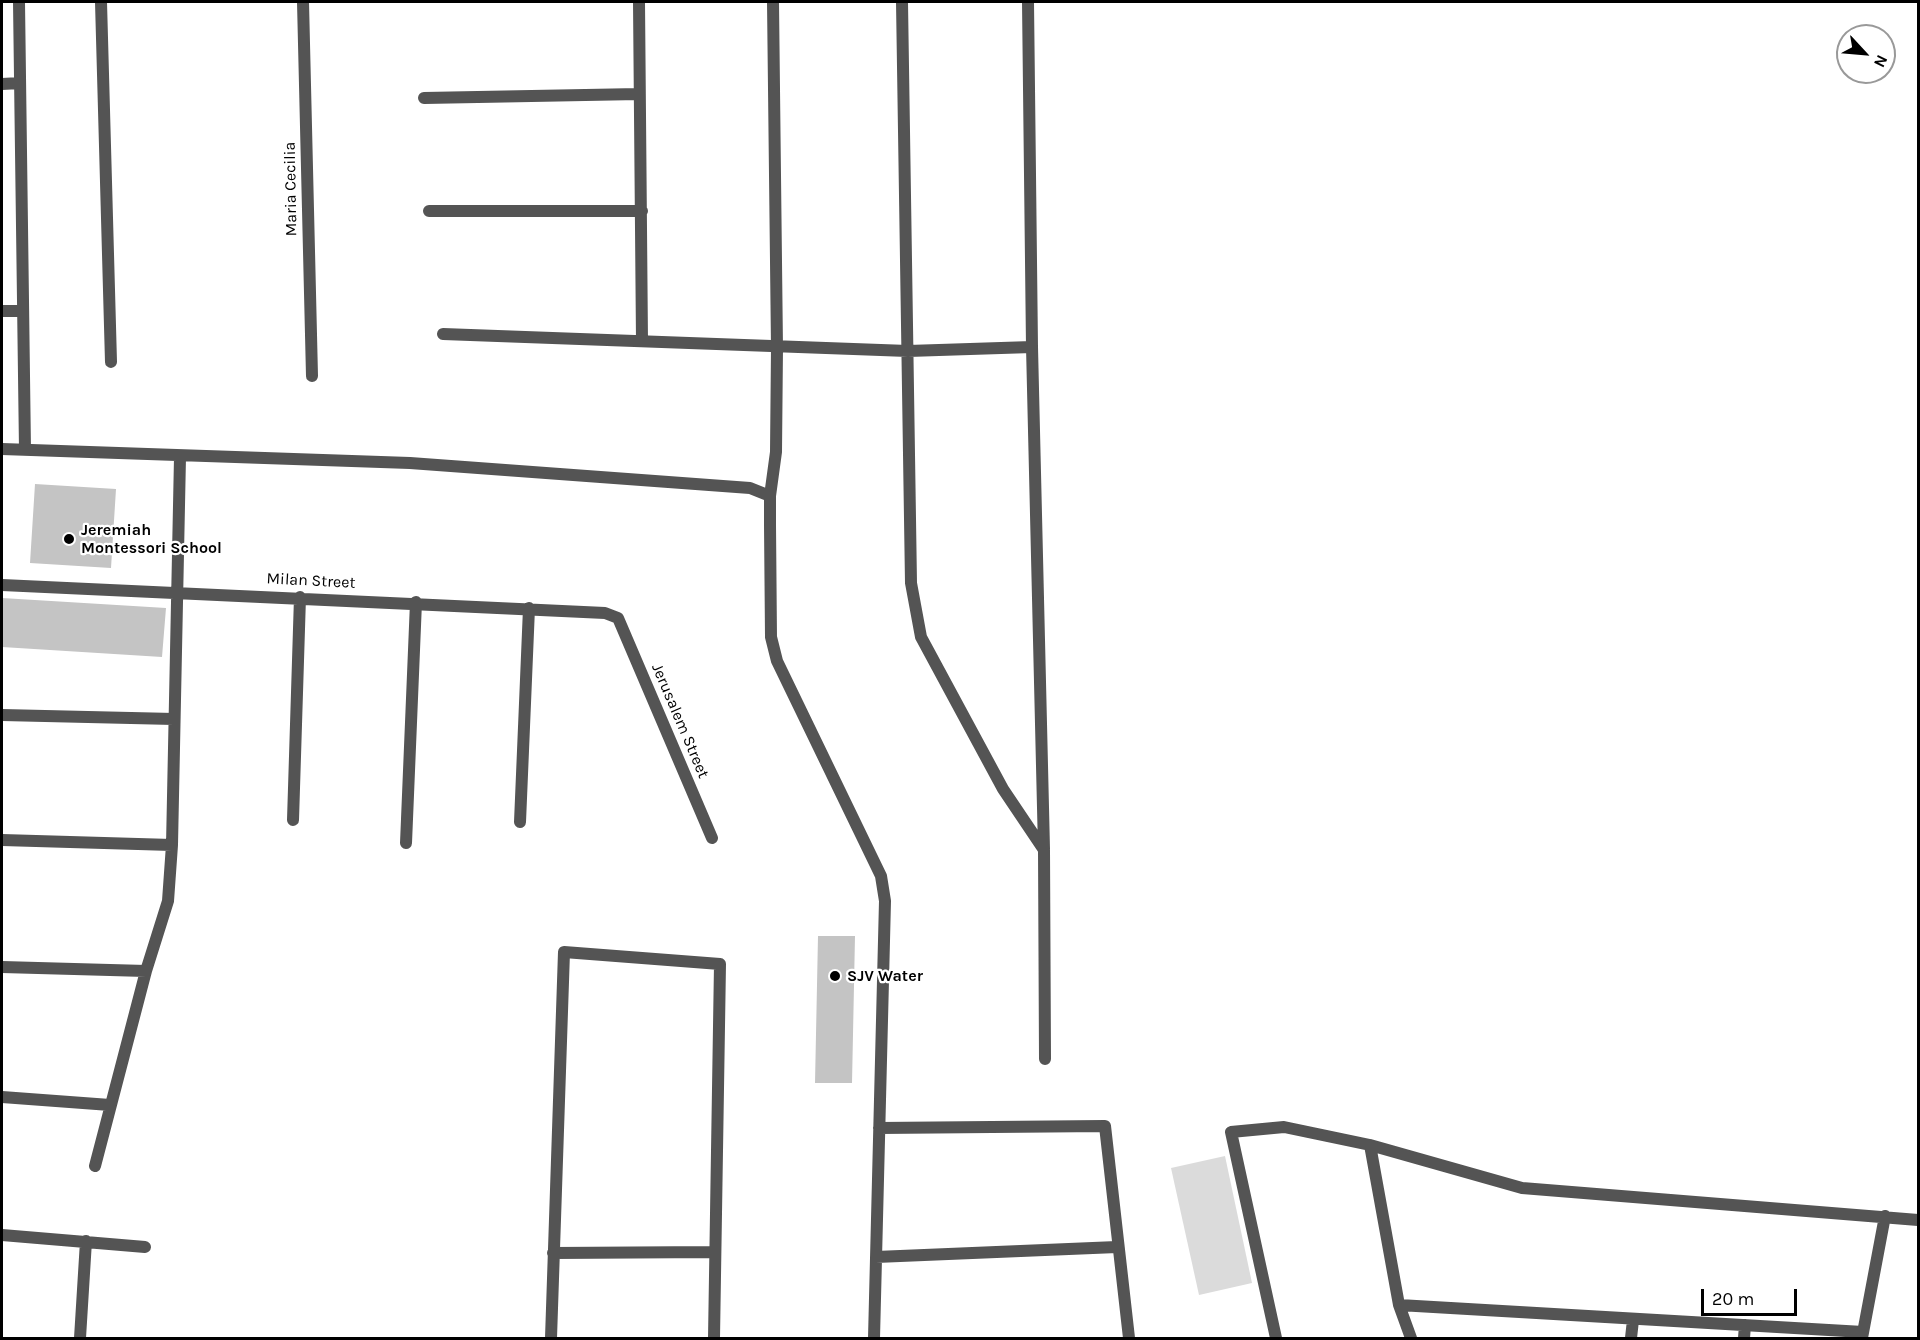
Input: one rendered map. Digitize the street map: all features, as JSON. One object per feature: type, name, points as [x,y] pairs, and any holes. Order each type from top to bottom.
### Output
[{"type":"street","points":[[19,2],[25,450]]},
{"type":"street","points":[[101,2],[111,362]]},
{"type":"street","name":"Maria Cecilia","points":[[303,2],[312,376]]},
{"type":"street","points":[[639,2],[642,341]]},
{"type":"street","points":[[773,2],[777,348],[776,452],[770,496],[771,637],[777,661],[881,876],[885,901],[874,1338]]},
{"type":"street","points":[[902,2],[911,583],[921,637],[1003,789],[1044,850]]},
{"type":"street","points":[[1028,2],[1032,347],[1044,850],[1046,1059]]},
{"type":"street","points":[[2,84],[20,84]]},
{"type":"street","points":[[424,98],[639,94]]},
{"type":"street","points":[[429,211],[642,211]]},
{"type":"street","points":[[2,311],[22,311]]},
{"type":"street","points":[[443,334],[908,351],[1032,347]]},
{"type":"street","points":[[2,449],[180,457],[410,463],[750,488],[770,496]]},
{"type":"street","points":[[95,1166],[146,971],[168,901],[172,845],[180,457]]},
{"type":"street","name":"Milan Street","points":[[2,585],[529,608],[605,613],[618,618]]},
{"type":"street","points":[[293,820],[300,597]]},
{"type":"street","points":[[406,843],[416,602]]},
{"type":"street","points":[[520,822],[529,608]]},
{"type":"street","name":"Jerusalem Street","points":[[618,618],[712,838]]},
{"type":"street","points":[[2,714],[174,719]]},
{"type":"street","points":[[2,840],[172,845]]},
{"type":"street","points":[[551,1338],[564,951],[720,964],[714,1338]]},
{"type":"street","points":[[2,967],[146,971]]},
{"type":"street","points":[[2,1097],[110,1105]]},
{"type":"street","points":[[879,1128],[1105,1126],[1129,1338]]},
{"type":"street","points":[[1276,1338],[1231,1132],[1284,1127],[1370,1145],[1522,1188],[1918,1220]]},
{"type":"street","points":[[1370,1145],[1399,1305],[1411,1338]]},
{"type":"street","points":[[1399,1305],[1745,1325],[1862,1335],[1885,1216]]},
{"type":"street","points":[[2,1235],[145,1247]]},
{"type":"street","points":[[80,1338],[86,1241]]},
{"type":"street","points":[[876,1257],[1117,1247]]},
{"type":"street","points":[[553,1252],[715,1252]]},
{"type":"street","points":[[1631,1338],[1633,1320]]},
{"type":"street","points":[[1744,1338],[1745,1325]]},
{"type":"shaded area","points":[[1225,1156],[1252,1283],[1199,1295],[1171,1168]]},
{"type":"building","points":[[35,484],[116,489],[111,568],[30,563]]},
{"type":"building","points":[[2,598],[166,608],[162,657],[2,647]]},
{"type":"building","points":[[818,936],[855,936],[852,1083],[815,1083]]},
{"type":"place","name":"Jeremiah Montessori School","points":[[69,539]]},
{"type":"place","name":"SJV Water","points":[[835,976]]}]
